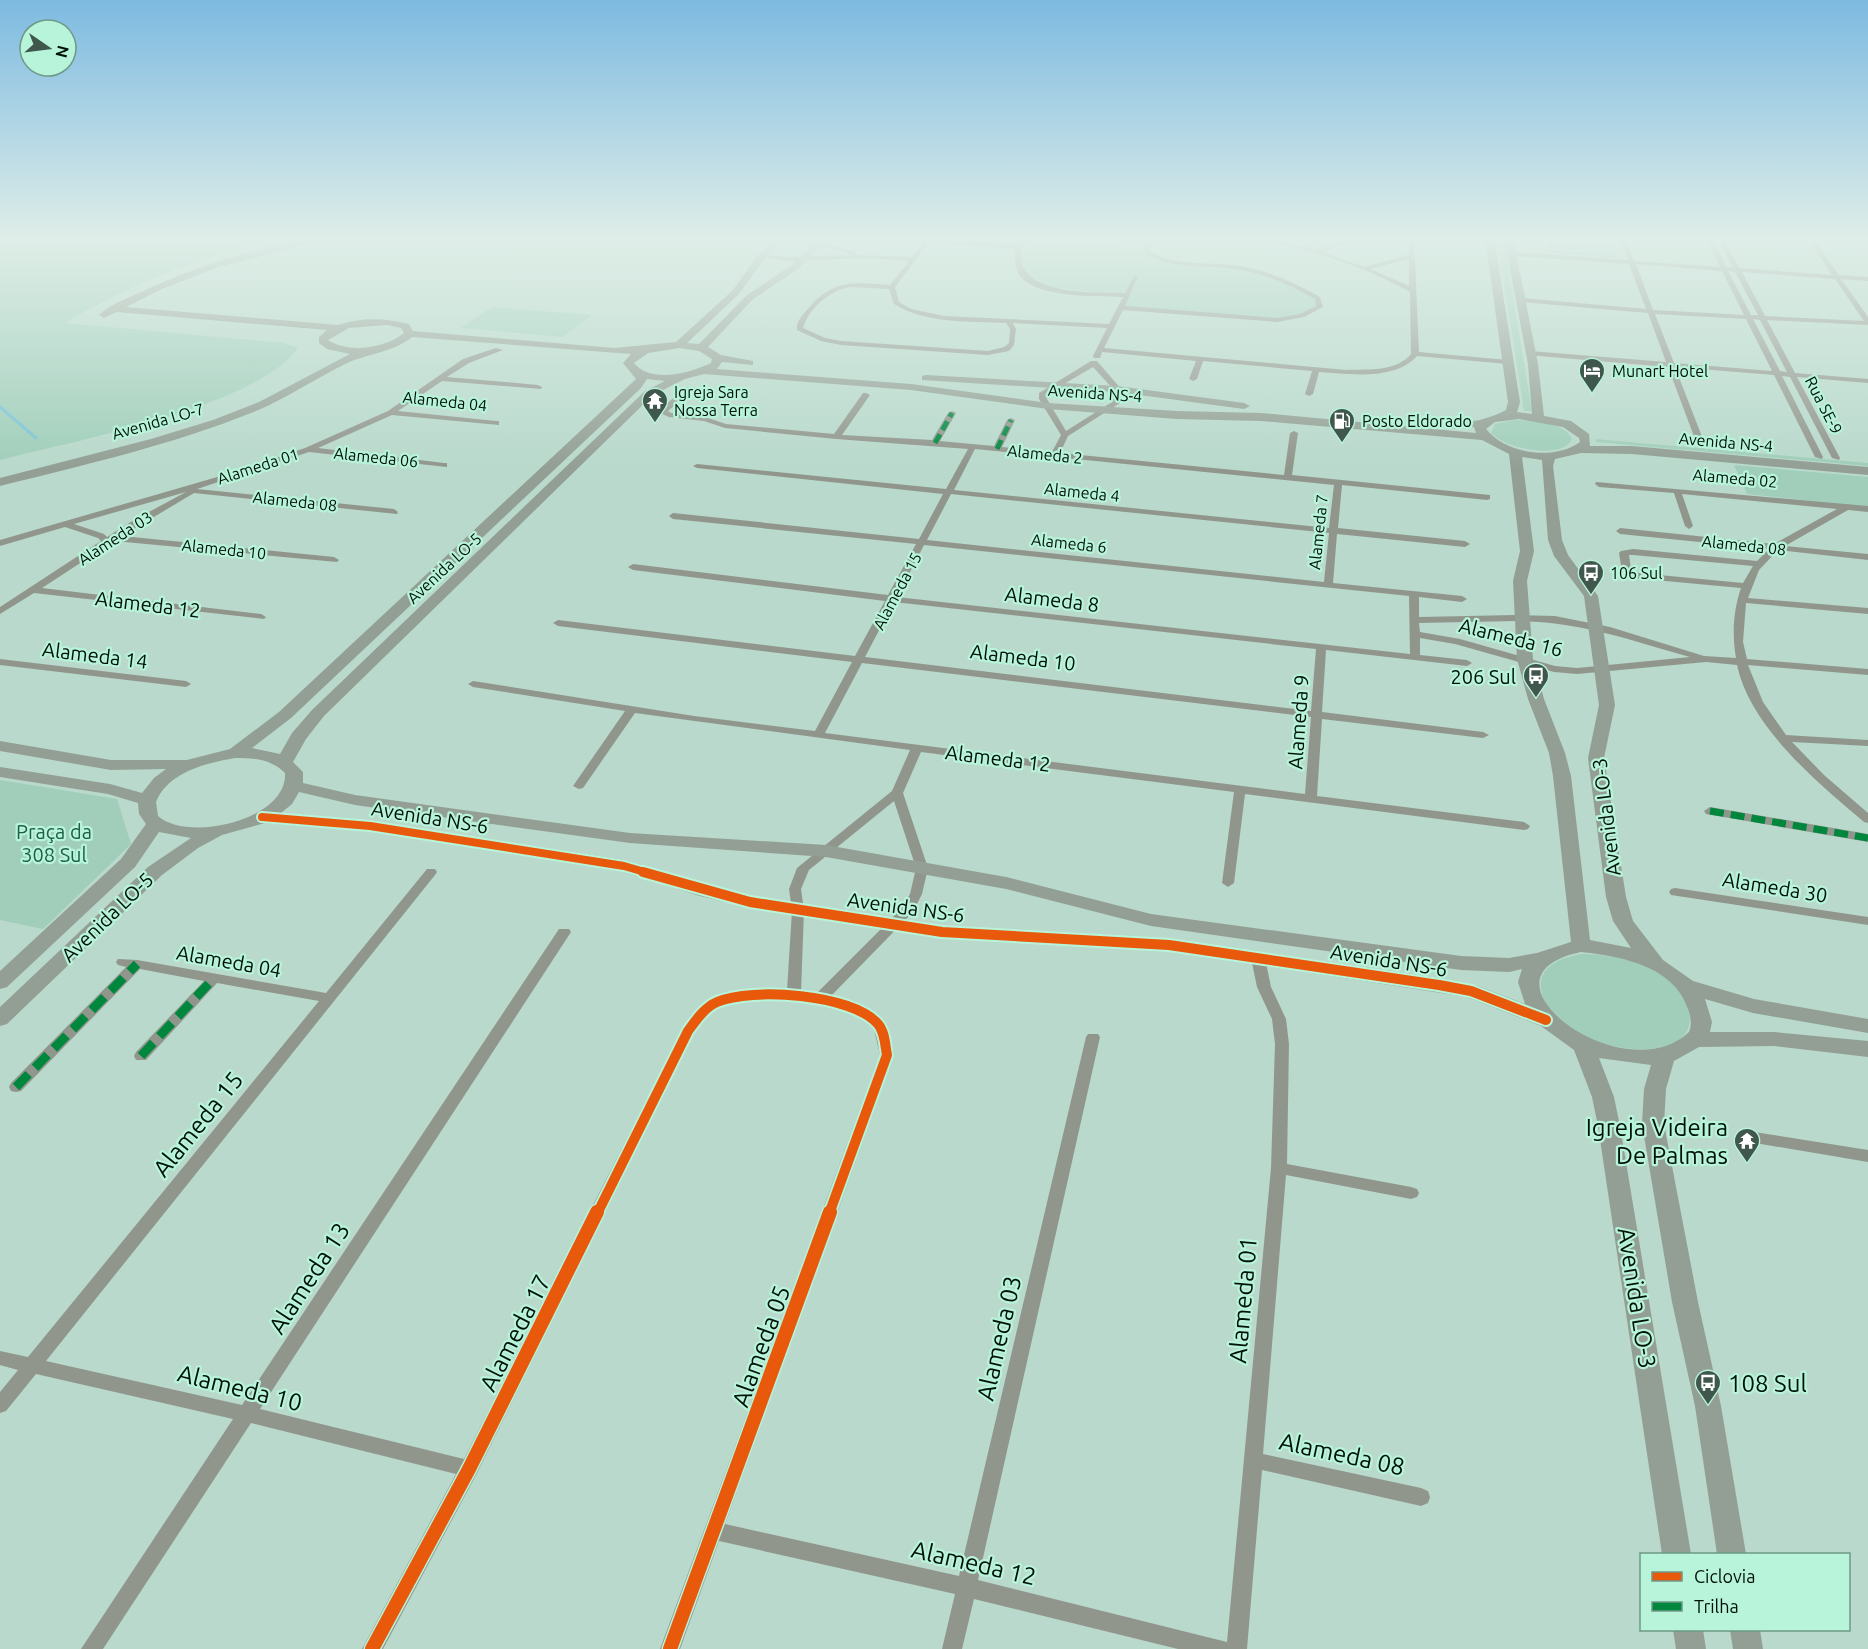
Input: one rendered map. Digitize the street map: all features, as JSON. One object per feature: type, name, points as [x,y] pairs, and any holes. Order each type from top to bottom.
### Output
[{"type":"street","points":[[106,314],[104,315],[120,319],[302,335],[344,350],[370,350],[399,342],[628,363]]},
{"type":"street","points":[[172,314],[338,328],[362,323],[387,322],[405,326],[410,334]]},
{"type":"street","points":[[679,345],[712,314]]},
{"type":"street","points":[[702,348],[734,314]]},
{"type":"street","points":[[807,314],[799,329],[823,340],[981,353],[1006,349],[1012,344],[1013,330],[1008,320]]},
{"type":"street","points":[[926,314],[944,318],[1111,326]]},
{"type":"street","points":[[1065,435],[1043,393],[1056,383],[1094,363],[1118,314]]},
{"type":"street","points":[[1198,314],[1277,320],[1308,314]]},
{"type":"street","points":[[1100,350],[1316,370],[1386,370],[1408,362],[1415,354],[1412,314]]},
{"type":"street","points":[[1501,314],[1514,402],[1511,412],[1504,416]]},
{"type":"street","points":[[1523,314],[1531,355],[1538,417]]},
{"type":"street","points":[[1650,314],[1702,447]]},
{"type":"street","points":[[1664,314],[1751,320],[1868,323]]},
{"type":"street","name":"Rua SE-9","points":[[1748,314],[1819,456]]},
{"type":"street","name":"Rua SE-9","points":[[1761,314],[1836,458]]},
{"type":"street","points":[[1764,320],[1868,331]]},
{"type":"street","points":[[318,375],[314,368],[326,356],[324,337],[338,328]]},
{"type":"street","points":[[399,342],[410,334],[608,351],[645,350],[679,345],[702,348],[718,358],[716,365],[705,371],[681,377],[640,374],[631,369],[628,363]]},
{"type":"street","name":"Avenida LO-7","points":[[0,482],[227,418],[280,397],[351,356],[370,350]]},
{"type":"street","name":"Alameda 01","points":[[0,543],[234,475],[308,450],[392,412],[466,361],[499,350]]},
{"type":"street","points":[[628,363],[632,356],[645,350]]},
{"type":"street","points":[[1415,354],[1508,362]]},
{"type":"street","points":[[1531,355],[1868,383]]},
{"type":"street","name":"Avenida NS-4","points":[[718,358],[771,366],[939,379],[1056,383],[1272,410],[1435,424],[1482,423],[1504,416],[1538,417],[1567,424],[1583,443],[1632,450],[1868,471]]},
{"type":"street","points":[[1193,379],[1200,359]]},
{"type":"street","points":[[1054,454],[1065,435],[1116,403],[1117,389],[1094,363]]},
{"type":"street","points":[[1309,394],[1316,370]]},
{"type":"street","name":"Avenida NS-4","points":[[705,371],[911,387],[1048,406],[1106,411],[1261,417],[1484,437]]},
{"type":"street","name":"Avenida LO-5","points":[[235,753],[285,715],[519,499],[637,386],[642,379],[640,374]]},
{"type":"street","name":"Avenida LO-5","points":[[285,762],[298,737],[318,713],[649,393],[681,377]]},
{"type":"street","points":[[441,379],[538,387]]},
{"type":"street","name":"Alameda 2","points":[[701,396],[705,390],[690,390],[663,411],[669,415],[705,419],[725,426],[836,437],[973,446],[1487,497]]},
{"type":"street","points":[[836,437],[866,395]]},
{"type":"street","name":"Alameda 04","points":[[392,412],[496,423]]},
{"type":"street","points":[[935,443],[952,412]]},
{"type":"street","points":[[997,449],[1011,420]]},
{"type":"street","points":[[1482,423],[1479,429],[1484,437],[1515,452],[1549,456],[1583,443]]},
{"type":"street","points":[[1288,477],[1294,433]]},
{"type":"street","name":"Avenida NS-4","points":[[1583,443],[1702,447],[1868,461]]},
{"type":"street","name":"Alameda 15","points":[[818,735],[893,599],[973,446]]},
{"type":"street","name":"Alameda 06","points":[[308,450],[444,465]]},
{"type":"street","name":"Avenida LO-3","points":[[1515,452],[1527,551],[1520,581],[1525,659],[1562,776],[1581,946]]},
{"type":"street","name":"Avenida LO-3","points":[[1549,456],[1547,466],[1556,540],[1561,556],[1591,596],[1607,705],[1596,758],[1616,897],[1623,921],[1633,939],[1656,964]]},
{"type":"street","name":"Alameda 4","points":[[697,466],[948,494],[1464,544]]},
{"type":"street","name":"Alameda 03","points":[[0,611],[161,508],[196,490],[234,475]]},
{"type":"street","name":"Alameda 7","points":[[1328,585],[1338,482]]},
{"type":"street","name":"Alameda 02","points":[[1599,484],[1868,509]]},
{"type":"street","name":"Alameda 08","points":[[196,490],[394,512]]},
{"type":"street","points":[[1677,491],[1689,526]]},
{"type":"street","points":[[1847,507],[1775,548],[1759,564],[1745,586],[1738,632],[1747,679],[1764,714],[1781,738],[1827,784],[1868,819]]},
{"type":"street","name":"Alameda 6","points":[[673,516],[1462,599]]},
{"type":"street","points":[[63,524],[90,531],[111,540]]},
{"type":"street","name":"Alameda 08","points":[[1620,531],[1868,557]]},
{"type":"street","name":"Alameda 10","points":[[111,540],[334,560]]},
{"type":"street","points":[[1745,586],[1636,576],[1627,571],[1624,553],[1759,564]]},
{"type":"street","name":"Alameda 8","points":[[633,567],[893,599],[1467,663]]},
{"type":"street","name":"Alameda 12","points":[[34,590],[261,617]]},
{"type":"street","points":[[1414,594],[1415,658]]},
{"type":"street","points":[[1742,600],[1868,611]]},
{"type":"street","name":"Alameda 16","points":[[1415,620],[1521,617],[1575,622],[1706,659]]},
{"type":"street","name":"Alameda 10","points":[[558,623],[1483,735]]},
{"type":"street","name":"Alameda 16","points":[[1414,634],[1456,640],[1554,669],[1577,671],[1706,659],[1868,672]]},
{"type":"street","name":"Alameda 9","points":[[1311,799],[1321,648]]},
{"type":"street","name":"Alameda 14","points":[[0,662],[186,684]]},
{"type":"street","name":"Alameda 12","points":[[473,684],[818,735],[1524,826]]},
{"type":"street","points":[[579,786],[632,709]]},
{"type":"street","points":[[1781,738],[1868,743]]},
{"type":"street","points":[[0,746],[111,765],[191,764],[235,753],[272,756],[285,762],[294,772],[295,786],[283,802],[262,817],[225,830],[197,833],[173,831],[156,823],[149,816],[147,800],[156,786],[171,774],[191,764]]},
{"type":"street","points":[[897,793],[922,868],[916,894],[908,909],[820,999],[794,995],[798,910],[795,889],[798,877],[803,868],[897,793],[917,748]]},
{"type":"street","points":[[0,772],[111,789],[147,800]]},
{"type":"street","name":"Avenida NS-6","points":[[295,786],[355,800],[630,838],[825,851],[1006,883],[1121,914],[1179,924],[1461,963],[1509,965],[1540,959]]},
{"type":"street","points":[[1228,883],[1240,789]]},
{"type":"street","points":[[1710,811],[1868,838]]},
{"type":"street","name":"Avenida NS-6","points":[[262,817],[370,826],[624,866],[707,892],[798,910],[894,924],[974,934],[1159,944],[1258,958],[1471,992],[1546,1020]]},
{"type":"street","name":"Avenida LO-5","points":[[0,982],[128,862],[156,823]]},
{"type":"street","name":"Avenida LO-5","points":[[0,1019],[154,872],[192,844],[225,830]]},
{"type":"street","name":"Alameda 15","points":[[0,1405],[431,872]]},
{"type":"street","name":"Alameda 30","points":[[1675,892],[1868,921]]},
{"type":"street","name":"Alameda 13","points":[[92,1649],[564,932]]},
{"type":"street","points":[[1696,1040],[1703,1024],[1699,1005],[1686,986],[1656,964],[1632,954],[1606,948],[1581,946],[1558,950],[1540,959],[1529,976],[1530,998],[1546,1020],[1562,1034],[1583,1045],[1624,1057],[1664,1057],[1696,1040],[1774,1039],[1868,1049]]},
{"type":"street","name":"Alameda 01","points":[[1237,1649],[1279,1168],[1280,1028],[1279,1019],[1264,987],[1258,958]]},
{"type":"street","name":"Alameda 04","points":[[16,1087],[130,963],[329,998]]},
{"type":"street","points":[[141,1056],[214,978]]},
{"type":"street","points":[[1686,986],[1762,1008],[1868,1026]]},
{"type":"street","name":"Alameda 17","points":[[372,1649],[469,1469],[688,1031],[700,1015],[717,1002],[742,994],[794,995]]},
{"type":"street","name":"Alameda 05","points":[[670,1649],[887,1055],[884,1036],[876,1021],[820,999]]},
{"type":"street","name":"Alameda 03","points":[[952,1649],[1093,1037]]},
{"type":"street","name":"Avenida LO-3","points":[[1583,1045],[1603,1097],[1610,1126],[1677,1553]]},
{"type":"street","points":[[1664,1057],[1655,1089],[1653,1124],[1685,1302],[1708,1406],[1732,1553]]},
{"type":"street","points":[[1754,1138],[1868,1156]]},
{"type":"street","points":[[1279,1168],[1411,1193]]},
{"type":"street","name":"Alameda 10","points":[[0,1358],[248,1414],[469,1469]]},
{"type":"street","name":"Alameda 08","points":[[1253,1460],[1421,1497]]},
{"type":"street","name":"Alameda 12","points":[[715,1531],[966,1587],[1220,1649]]},
{"type":"street","points":[[1688,1631],[1691,1649]]},
{"type":"street","points":[[1745,1631],[1749,1649]]},
{"type":"green space","points":[[0,314],[80,314],[65,323],[284,343],[298,348],[276,369],[244,388],[205,404],[115,432],[0,460]]},
{"type":"green space","points":[[482,314],[591,316],[562,337],[461,328]]},
{"type":"green space","points":[[1198,314],[1306,314],[1277,320]]},
{"type":"green space","points":[[1509,314],[1516,314],[1532,411],[1524,411]]},
{"type":"green space","points":[[1514,420],[1538,421],[1555,425],[1562,428],[1572,439],[1566,446],[1545,451],[1508,443],[1491,433],[1495,424]]},
{"type":"green space","points":[[1595,439],[1868,463],[1868,466],[1596,442]]},
{"type":"green space","points":[[1734,465],[1868,477],[1868,507],[1747,494]]},
{"type":"green space","name":"Praça da 308 Sul","points":[[0,780],[117,799],[131,844],[43,929],[0,920]]},
{"type":"green space","points":[[1581,954],[1612,956],[1631,961],[1665,978],[1675,986],[1685,1001],[1689,1013],[1686,1032],[1672,1044],[1649,1049],[1622,1048],[1594,1041],[1569,1028],[1550,1010],[1541,988],[1541,980],[1548,968],[1559,960]]},
{"type":"waterway","points":[[0,407],[36,438]]},
{"type":"marked path","points":[[935,443],[952,413]]},
{"type":"marked path","points":[[997,449],[1011,420]]},
{"type":"marked path","points":[[1710,811],[1868,838]]},
{"type":"marked path","points":[[16,1087],[137,964]]},
{"type":"marked path","points":[[141,1056],[214,978]]},
{"type":"cycle path","points":[[262,817],[370,826],[624,866],[707,892],[750,902],[942,932],[1169,945],[1439,985],[1471,991],[1546,1020]]},
{"type":"cycle path","points":[[372,1649],[469,1469],[688,1031],[709,1008],[717,1002],[732,997],[774,994],[821,1000],[862,1013],[875,1021],[883,1032],[887,1055],[670,1649]]},
{"type":"place","name":"Munart Hotel","points":[[1592,394]]},
{"type":"place","name":"Igreja Sara Nossa Terra","points":[[655,424]]},
{"type":"place","name":"Posto Eldorado","points":[[1342,444]]},
{"type":"place","name":"106 Sul","points":[[1591,596]]},
{"type":"place","name":"206 Sul","points":[[1536,699]]},
{"type":"place","name":"Igreja Videira De Palmas","points":[[1747,1164]]},
{"type":"place","name":"108 Sul","points":[[1708,1406]]}]
